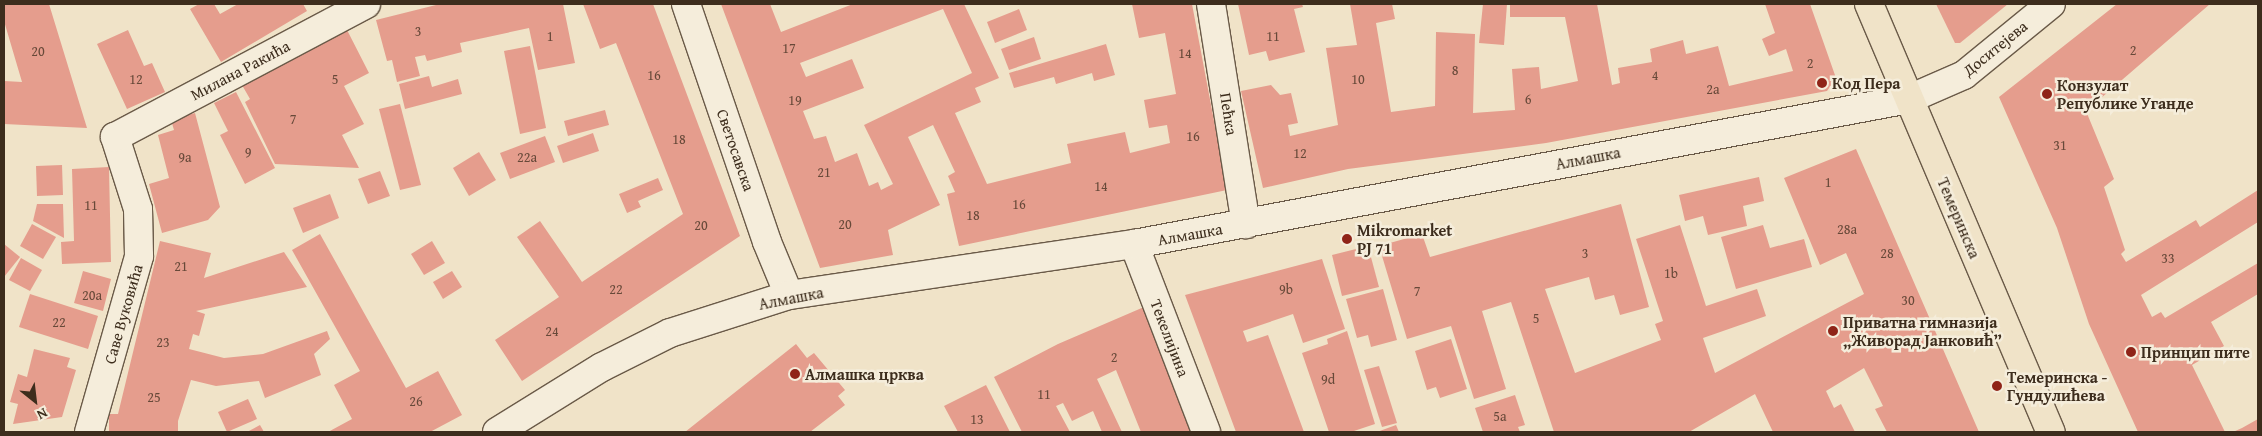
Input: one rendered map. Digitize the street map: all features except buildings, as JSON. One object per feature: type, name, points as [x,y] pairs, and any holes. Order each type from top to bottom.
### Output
[{"type":"main road","name":"Темеринска","points":[[1869,4],[2051,432]]},
{"type":"street","name":"Милана Ракића","points":[[115,138],[366,4]]},
{"type":"street","name":"Светосавска","points":[[686,4],[767,242],[789,295]]},
{"type":"street","name":"Пећка","points":[[1212,4],[1246,224]]},
{"type":"street","name":"Доситејева","points":[[1909,99],[1964,75],[2051,4]]},
{"type":"street","name":"Алмашка","points":[[497,432],[532,424],[602,367],[670,333],[789,295],[1134,244],[1909,99]]},
{"type":"street","name":"Саве Вуковића","points":[[89,432],[139,256],[138,209],[115,138]]},
{"type":"street","name":"Текелијина","points":[[1134,244],[1206,432]]},
{"type":"place","name":"Код Пера","points":[[1822,83]]},
{"type":"place","name":"Конзулат Републике Уганде","points":[[2047,94]]},
{"type":"place","name":"Mikromarket PJ 71","points":[[1347,239]]},
{"type":"place","name":"Приватна гимназија „Живорад Јанковић”","points":[[1833,331]]},
{"type":"place","name":"Принцип пите","points":[[2131,352]]},
{"type":"place","name":"Алмашка црква","points":[[795,374]]},
{"type":"place","name":"Темеринска - Гундулићева","points":[[1997,386]]}]
